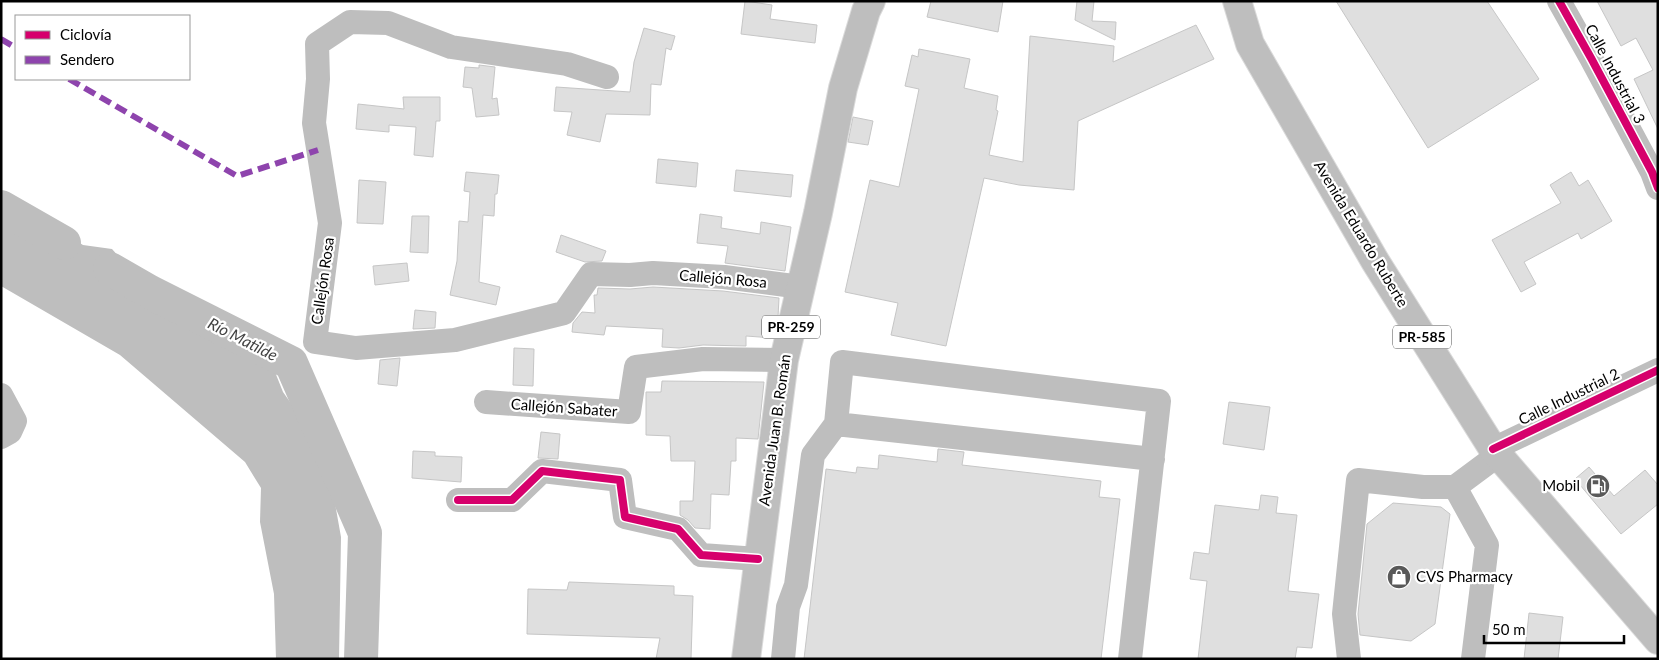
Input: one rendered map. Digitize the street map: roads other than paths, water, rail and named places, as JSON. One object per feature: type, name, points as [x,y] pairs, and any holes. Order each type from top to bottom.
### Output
[{"type":"main road","name":"Avenida Juan B. Román","points":[[746,659],[784,360],[818,213],[842,88],[871,1]]},
{"type":"main road","name":"Avenida Eduardo Ruberte","points":[[1237,1],[1250,44],[1375,261],[1495,452],[1658,640]]},
{"type":"street","name":"Calle Industrial 3","points":[[1559,1],[1652,172],[1658,188]]},
{"type":"street","name":"Callejón Rosa","points":[[607,77],[567,64],[451,47],[388,23],[350,22],[317,44],[318,79],[314,123],[330,223],[315,342],[356,348],[455,340],[564,313],[591,274],[630,275],[653,273],[724,277],[801,287]]},
{"type":"street","name":"Callejón Sabater","points":[[486,402],[629,412],[636,367],[703,358],[784,360]]},
{"type":"street","points":[[783,659],[788,607],[796,585],[813,455],[836,424],[842,362],[1159,401],[1130,659]]},
{"type":"street","name":"Calle Industrial 2","points":[[1455,488],[1495,452],[1658,370]]},
{"type":"street","points":[[1,396],[15,421],[10,432],[1,437]]},
{"type":"street","points":[[836,424],[1153,458]]},
{"type":"street","points":[[458,500],[512,500],[542,471],[620,480],[624,517],[678,529],[701,555],[758,559]]},
{"type":"street","points":[[1350,659],[1344,614],[1358,480],[1423,487],[1455,488],[1487,545],[1473,659]]},
{"type":"waterway","name":"Río Matilde","points":[[1,207],[64,243]]},
{"type":"waterway","name":"Río Matilde","points":[[110,269],[150,292],[291,363],[365,533],[361,659]]},
{"type":"place","name":"Mobil","points":[[1598,486]]},
{"type":"place","name":"CVS Pharmacy","points":[[1399,577]]}]
